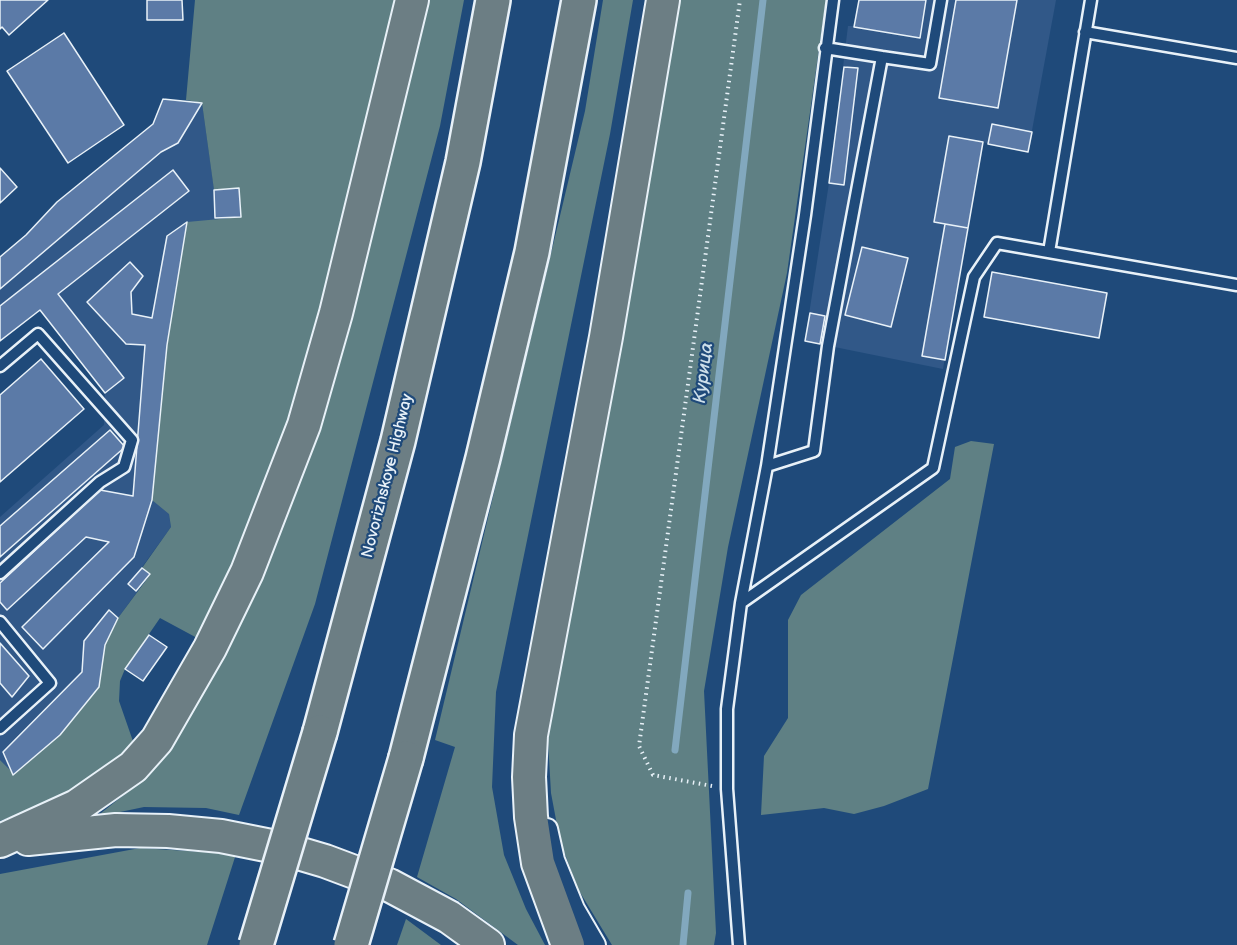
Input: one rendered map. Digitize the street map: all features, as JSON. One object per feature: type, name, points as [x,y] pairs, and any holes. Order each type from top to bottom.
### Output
[{"type":"highway","name":"Novorizhskoye Highway","points":[[256,945],[320,732],[398,441],[463,162],[493,0]]},
{"type":"highway","points":[[351,945],[406,758],[480,469],[532,252],[579,0]]},
{"type":"main road","points":[[0,842],[78,806],[133,767],[157,740],[210,648],[247,572],[304,425],[336,313],[412,0]]},
{"type":"main road","points":[[568,945],[538,863],[528,777],[531,735],[606,337],[663,0]]},
{"type":"main road","points":[[0,842],[116,830],[210,835],[281,848],[325,861],[389,885],[449,917],[488,945]]},
{"type":"street","points":[[531,735],[540,803],[554,860],[574,909],[595,945]]},
{"type":"lane","points":[[739,945],[727,789],[728,709],[741,603],[767,466],[805,215],[832,0]]},
{"type":"lane","points":[[825,48],[930,64],[941,0]]},
{"type":"lane","points":[[1049,252],[1091,0]]},
{"type":"lane","points":[[1085,32],[1237,58]]},
{"type":"lane","points":[[767,466],[814,451],[828,346],[882,57]]},
{"type":"lane","points":[[741,603],[933,468],[974,277],[997,243],[1237,285]]},
{"type":"lane","points":[[0,366],[38,334],[132,440],[124,467],[100,482],[0,573]]},
{"type":"lane","points":[[0,622],[50,683],[0,728]]},
{"type":"path","points":[[727,789],[653,775],[639,746],[740,0]]},
{"type":"shaded area","points":[[859,0],[1056,0],[1028,152],[982,142],[943,369],[805,341],[829,183],[848,26],[854,26]]},
{"type":"shaded area","points":[[163,99],[202,103],[214,189],[239,188],[241,217],[215,218],[169,514],[171,527],[142,567],[150,574],[118,618],[105,645],[99,687],[60,735],[13,775],[0,760],[0,517],[104,425],[105,393],[40,310],[0,341],[0,257],[26,235],[57,202],[153,124]]},
{"type":"green space","points":[[195,0],[398,0],[302,386],[249,531],[199,639],[160,618],[125,669],[120,681],[119,701],[135,747],[107,774],[55,800],[0,821],[0,760],[14,774],[60,735],[98,687],[105,645],[118,618],[150,575],[142,568],[171,527],[169,514],[152,500],[167,345],[187,222],[241,217],[239,189],[214,190],[202,103],[186,100]]},
{"type":"green space","points":[[426,0],[464,0],[440,126],[315,604],[239,815],[206,808],[144,807],[96,817],[144,779],[170,748],[205,689],[251,594]]},
{"type":"green space","points":[[603,0],[633,0],[610,134],[496,692],[492,787],[504,855],[526,909],[545,945],[518,945],[456,899],[417,877],[455,747],[435,740],[585,111]]},
{"type":"green space","points":[[678,0],[826,0],[787,273],[728,547],[704,691],[716,933],[714,945],[612,945],[578,889],[560,841],[551,793],[548,741],[554,687]]},
{"type":"green space","points":[[971,441],[994,444],[928,789],[884,806],[854,814],[824,808],[761,815],[764,756],[788,718],[788,620],[801,595],[950,479],[955,447]]},
{"type":"green space","points":[[140,848],[236,854],[207,945],[0,945],[0,874]]},
{"type":"green space","points":[[406,919],[441,945],[397,945]]},
{"type":"building","points":[[0,0],[48,0],[9,35],[2,27],[0,29]]},
{"type":"building","points":[[147,0],[182,0],[183,20],[147,20]]},
{"type":"building","points":[[859,0],[926,0],[920,38],[854,27]]},
{"type":"building","points":[[956,0],[1017,0],[998,108],[939,98]]},
{"type":"building","points":[[64,33],[124,125],[68,163],[7,71]]},
{"type":"building","points":[[844,67],[858,68],[844,185],[829,183]]},
{"type":"building","points":[[163,99],[202,103],[178,143],[161,152],[0,289],[0,257],[26,235],[57,202],[153,124]]},
{"type":"building","points":[[992,124],[1032,132],[1028,152],[988,144]]},
{"type":"building","points":[[949,136],[983,142],[968,228],[934,222]]},
{"type":"building","points":[[0,168],[17,187],[0,203]]},
{"type":"building","points":[[173,170],[189,191],[58,294],[124,378],[105,393],[40,310],[0,341],[0,306]]},
{"type":"building","points":[[239,188],[241,217],[215,218],[214,190]]},
{"type":"building","points":[[187,222],[167,345],[152,500],[134,557],[43,649],[22,627],[109,542],[86,537],[7,610],[0,602],[0,583],[100,490],[133,496],[145,345],[126,344],[87,302],[130,262],[143,276],[131,292],[132,314],[152,318],[167,236]]},
{"type":"building","points":[[945,224],[968,228],[945,360],[922,356]]},
{"type":"building","points":[[862,247],[908,258],[891,327],[845,315]]},
{"type":"building","points":[[992,272],[1107,293],[1099,338],[984,317]]},
{"type":"building","points":[[810,313],[825,316],[820,344],[805,341]]},
{"type":"building","points":[[41,359],[84,409],[0,482],[0,395]]},
{"type":"building","points":[[110,430],[125,447],[0,557],[0,526]]},
{"type":"building","points":[[142,568],[150,574],[136,591],[128,584]]},
{"type":"building","points":[[109,610],[118,618],[105,645],[99,687],[60,735],[13,775],[3,752],[82,672],[84,641]]},
{"type":"building","points":[[149,635],[167,647],[143,681],[125,669]]},
{"type":"building","points":[[0,643],[29,676],[12,697],[0,683]]},
{"type":"waterway","name":"Курица","points":[[675,750],[763,0]]},
{"type":"waterway","name":"Курица","points":[[683,945],[688,893]]}]
